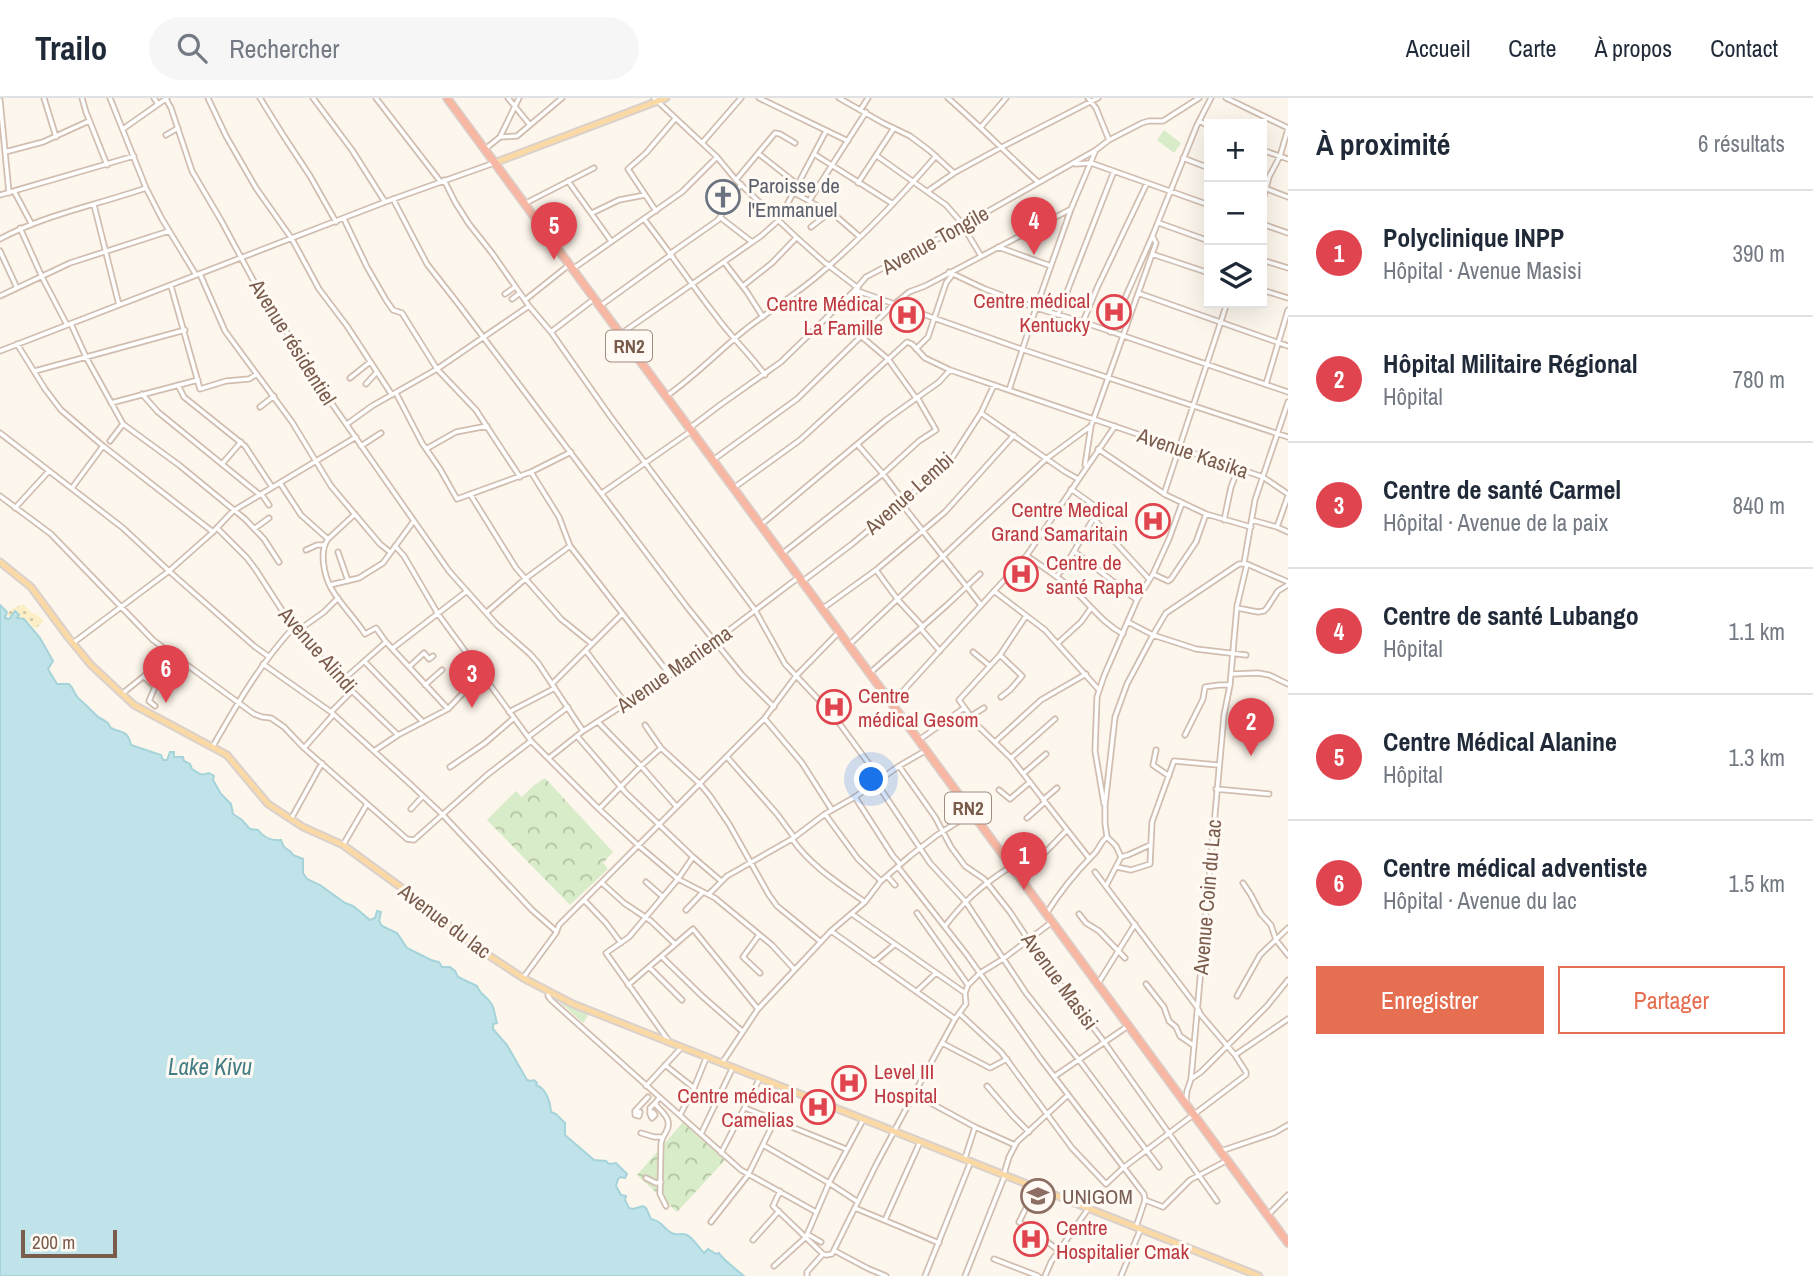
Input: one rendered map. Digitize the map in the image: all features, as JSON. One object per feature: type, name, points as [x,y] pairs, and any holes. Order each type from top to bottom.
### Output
[{"type":"highway","name":"RN2","points":[[447,98],[1288,1243]]},
{"type":"main road","points":[[494,163],[666,98]]},
{"type":"main road","name":"Avenue du lac","points":[[0,562],[31,587],[91,665],[122,694],[145,712],[228,755],[268,804],[313,832],[342,845],[402,888],[466,940],[523,978],[573,1004],[1138,1227],[1243,1273],[1259,1276]]},
{"type":"street","points":[[44,98],[56,137]]},
{"type":"street","points":[[82,98],[107,165]]},
{"type":"street","points":[[110,98],[146,188],[169,231],[198,274],[225,331],[274,396],[331,486],[380,544],[390,552]]},
{"type":"street","points":[[154,98],[159,104]]},
{"type":"street","points":[[208,98],[248,174],[292,239],[319,289],[394,394],[457,499],[520,477],[571,452]]},
{"type":"street","points":[[260,98],[336,222]]},
{"type":"street","points":[[313,98],[352,150],[385,202]]},
{"type":"street","points":[[376,98],[442,181],[468,224],[551,331],[610,416],[755,610],[785,664],[834,716],[930,863],[965,901],[1026,993],[1158,1167]]},
{"type":"street","points":[[508,98],[530,125]]},
{"type":"street","points":[[484,150],[500,137],[519,98]]},
{"type":"street","points":[[500,137],[517,136],[562,98]]},
{"type":"street","points":[[702,143],[741,98]]},
{"type":"street","points":[[759,98],[848,141]]},
{"type":"street","points":[[839,98],[910,136],[954,173]]},
{"type":"street","points":[[809,201],[848,141],[868,98]]},
{"type":"street","points":[[948,98],[1038,182]]},
{"type":"street","points":[[981,127],[1006,98]]},
{"type":"street","points":[[928,191],[954,173],[1098,98]]},
{"type":"street","points":[[1071,164],[1142,123],[1163,121],[1199,98]]},
{"type":"street","points":[[1110,332],[1199,121],[1212,98]]},
{"type":"street","points":[[1226,98],[1288,128],[1280,156],[1266,182]]},
{"type":"street","points":[[123,129],[167,99]]},
{"type":"street","name":"Avenue résidentiel","points":[[167,99],[191,171],[259,291],[330,401],[449,571],[497,625],[530,654],[583,731]]},
{"type":"street","points":[[0,100],[12,192],[31,224]]},
{"type":"street","points":[[655,100],[717,157],[738,182],[796,237],[856,289],[893,305],[1024,350],[1288,437]]},
{"type":"street","points":[[1090,100],[1109,140]]},
{"type":"street","points":[[656,211],[628,169],[646,153],[675,119]]},
{"type":"street","points":[[5,152],[56,137],[89,121]]},
{"type":"street","points":[[1199,121],[1204,124]]},
{"type":"street","points":[[166,135],[178,128]]},
{"type":"street","points":[[858,183],[894,128]]},
{"type":"street","points":[[620,334],[767,232],[779,220],[826,131]]},
{"type":"street","points":[[600,306],[721,217],[738,182],[775,132],[795,143]]},
{"type":"street","points":[[1009,390],[1071,209],[1096,150]]},
{"type":"street","points":[[1267,152],[1288,159]]},
{"type":"street","points":[[759,154],[797,184]]},
{"type":"street","points":[[814,154],[893,204]]},
{"type":"street","points":[[0,195],[134,156]]},
{"type":"street","points":[[877,156],[946,205],[981,256]]},
{"type":"street","points":[[666,397],[735,338],[829,266],[893,204],[936,156]]},
{"type":"street","points":[[525,300],[684,191],[717,157]]},
{"type":"street","points":[[1183,158],[1204,166]]},
{"type":"street","points":[[0,351],[385,202],[494,163]]},
{"type":"street","name":"Avenue Tongile","points":[[602,493],[781,362],[866,277],[1071,164],[1091,163],[1204,203]]},
{"type":"street","points":[[524,204],[594,168]]},
{"type":"street","points":[[1058,315],[1114,171]]},
{"type":"street","points":[[568,181],[611,242]]},
{"type":"street","points":[[1083,322],[1147,183]]},
{"type":"street","points":[[0,239],[31,224],[146,188]]},
{"type":"street","points":[[1267,188],[1288,197]]},
{"type":"street","points":[[793,192],[829,213],[860,237]]},
{"type":"street","points":[[591,214],[619,200],[646,195]]},
{"type":"street","points":[[393,199],[427,264],[657,568],[742,675],[774,707]]},
{"type":"street","points":[[94,205],[119,305]]},
{"type":"street","points":[[713,460],[797,399],[909,292],[951,274],[1071,209]]},
{"type":"street","points":[[811,227],[829,213]]},
{"type":"street","points":[[721,217],[752,242]]},
{"type":"street","points":[[344,219],[386,300],[393,310],[402,313],[437,369],[476,410],[520,477]]},
{"type":"street","points":[[644,219],[716,317],[765,375]]},
{"type":"street","points":[[1158,222],[1204,239]]},
{"type":"street","points":[[1267,226],[1288,233]]},
{"type":"street","points":[[20,228],[42,277],[123,424],[179,465],[254,529],[264,538],[279,562]]},
{"type":"street","points":[[0,296],[70,263],[169,231]]},
{"type":"street","points":[[743,286],[772,264],[796,237]]},
{"type":"street","points":[[1085,467],[1091,425],[1156,243],[1152,237]]},
{"type":"street","points":[[998,247],[1051,266]]},
{"type":"street","points":[[0,251],[17,288]]},
{"type":"street","points":[[1152,254],[1204,271]]},
{"type":"street","points":[[1267,262],[1287,268],[1288,261]]},
{"type":"street","points":[[724,262],[762,317]]},
{"type":"street","points":[[951,274],[1036,308],[1288,392]]},
{"type":"street","points":[[733,488],[800,440],[907,342],[916,349],[928,337],[951,274]]},
{"type":"street","points":[[171,286],[200,390],[226,381],[249,379],[257,374]]},
{"type":"street","points":[[505,294],[516,287]]},
{"type":"street","points":[[1267,292],[1288,298]]},
{"type":"street","points":[[512,299],[520,293]]},
{"type":"street","points":[[1137,293],[1288,346]]},
{"type":"street","points":[[551,331],[594,299]]},
{"type":"street","points":[[346,424],[437,369],[529,306]]},
{"type":"street","points":[[1164,494],[1225,308]]},
{"type":"street","points":[[1266,384],[1288,310]]},
{"type":"street","points":[[35,371],[184,330]]},
{"type":"street","points":[[782,554],[936,430],[888,359],[862,337]]},
{"type":"street","name":"Avenue Alindi","points":[[17,344],[61,410],[247,558],[294,630],[398,735]]},
{"type":"street","name":"Avenue Kasika","points":[[916,349],[925,358],[950,370],[1263,477],[1288,495]]},
{"type":"street","points":[[350,378],[370,362]]},
{"type":"street","points":[[761,525],[916,397],[939,382],[950,370]]},
{"type":"street","points":[[366,384],[377,372]]},
{"type":"street","points":[[111,403],[198,380]]},
{"type":"street","points":[[178,385],[184,397],[241,442],[272,487]]},
{"type":"street","name":"Avenue Lembi","points":[[800,579],[852,544],[948,464],[981,413],[994,385]]},
{"type":"street","points":[[142,394],[158,412],[260,495],[268,505]]},
{"type":"street","points":[[260,407],[274,396]]},
{"type":"street","name":"Avenue Coin du Lac","points":[[1186,1103],[1191,1079],[1218,765],[1230,685],[1237,608],[1252,520],[1288,402]]},
{"type":"street","points":[[981,413],[1078,479]]},
{"type":"street","points":[[110,441],[123,424]]},
{"type":"street","points":[[849,645],[1046,458],[1091,425]]},
{"type":"street","points":[[426,449],[456,432],[487,426]]},
{"type":"street","points":[[892,704],[1027,555],[1115,426]]},
{"type":"street","points":[[0,433],[123,528],[268,656]]},
{"type":"street","points":[[361,446],[381,433]]},
{"type":"street","points":[[822,609],[876,570],[949,508],[1014,435]]},
{"type":"street","points":[[73,643],[169,571],[233,511],[356,437]]},
{"type":"street","points":[[222,465],[241,442]]},
{"type":"street","points":[[858,445],[883,474],[922,532],[981,605]]},
{"type":"street","points":[[72,488],[103,446]]},
{"type":"street","points":[[1098,449],[1164,494],[1206,514],[1251,527]]},
{"type":"street","points":[[427,466],[435,461]]},
{"type":"street","points":[[1224,520],[1238,469]]},
{"type":"street","points":[[15,508],[50,471]]},
{"type":"street","points":[[531,472],[559,517],[570,545],[670,675]]},
{"type":"street","points":[[280,483],[300,515],[328,539]]},
{"type":"street","points":[[1057,576],[1094,519],[1098,508],[1072,489]]},
{"type":"street","points":[[470,494],[525,579],[561,620],[592,644]]},
{"type":"street","points":[[1277,527],[1288,495]]},
{"type":"street","points":[[0,496],[51,534],[153,640],[258,716],[271,718],[284,727],[407,839],[414,840],[568,707]]},
{"type":"street","points":[[1106,886],[1121,857],[1116,846],[1107,837],[1105,806],[1095,751],[1099,690],[1137,600],[1169,539],[1182,503]]},
{"type":"street","points":[[355,514],[324,545],[324,562],[330,585],[365,634],[376,628],[448,709]]},
{"type":"street","points":[[1153,574],[1170,580],[1196,542],[1206,514]]},
{"type":"street","points":[[254,529],[269,518]]},
{"type":"street","points":[[1094,519],[1149,579]]},
{"type":"street","points":[[1252,520],[1288,532]]},
{"type":"street","points":[[330,585],[370,572],[383,563],[413,522]]},
{"type":"street","points":[[306,550],[324,545]]},
{"type":"street","points":[[487,612],[570,545]]},
{"type":"street","points":[[395,546],[404,556],[438,614],[530,739],[639,846],[678,879],[709,894],[772,945],[794,969]]},
{"type":"street","points":[[338,552],[348,581]]},
{"type":"street","points":[[1074,552],[1137,600]]},
{"type":"street","points":[[1027,555],[1057,576],[1108,624],[1123,634]]},
{"type":"street","points":[[1105,806],[1118,705],[1166,613],[1239,564],[1246,564],[1288,583],[1275,594],[1264,611],[1237,608]]},
{"type":"street","points":[[876,570],[940,651]]},
{"type":"street","points":[[870,674],[980,574]]},
{"type":"street","name":"Avenue Maniema","points":[[549,758],[583,731],[670,675],[800,579]]},
{"type":"street","points":[[393,648],[467,591]]},
{"type":"street","points":[[994,592],[1045,630],[1099,690]]},
{"type":"street","points":[[213,746],[238,701],[268,656],[294,630],[324,612],[338,598]]},
{"type":"street","points":[[1058,643],[1081,622],[1091,608]]},
{"type":"street","points":[[509,712],[554,686],[622,614]]},
{"type":"street","points":[[1026,616],[1000,655],[960,699],[971,717],[1024,774],[1089,858]]},
{"type":"street","points":[[1128,622],[1153,635],[1196,649],[1246,655]]},
{"type":"street","points":[[523,978],[559,925],[765,719],[796,676],[839,632]]},
{"type":"street","points":[[343,680],[386,642]]},
{"type":"street","points":[[586,651],[626,704]]},
{"type":"street","points":[[973,652],[990,667]]},
{"type":"street","points":[[409,667],[424,653],[429,659],[433,656]]},
{"type":"street","points":[[1000,655],[1021,676],[1001,697]]},
{"type":"street","points":[[365,662],[423,722]]},
{"type":"street","points":[[263,664],[333,713],[443,815],[513,891],[556,931]]},
{"type":"street","points":[[122,694],[155,667],[165,678],[155,687],[149,701],[155,706]]},
{"type":"street","points":[[425,685],[442,670]]},
{"type":"street","points":[[995,743],[1039,702],[1086,674]]},
{"type":"street","points":[[1231,674],[1269,675],[1287,685]]},
{"type":"street","points":[[144,677],[155,687]]},
{"type":"street","points":[[374,751],[448,709],[483,677]]},
{"type":"street","points":[[1185,735],[1203,699],[1205,687],[1230,685]]},
{"type":"street","points":[[304,748],[352,691]]},
{"type":"street","points":[[919,740],[964,708]]},
{"type":"street","points":[[971,717],[984,708]]},
{"type":"street","points":[[450,767],[485,743],[514,718]]},
{"type":"street","points":[[765,719],[802,763],[832,810]]},
{"type":"street","points":[[1010,758],[1055,719]]},
{"type":"street","points":[[598,722],[676,806]]},
{"type":"street","points":[[645,725],[661,748],[700,784],[729,824],[777,906],[821,942]]},
{"type":"street","points":[[577,736],[658,825],[721,881]]},
{"type":"street","points":[[599,809],[661,748]]},
{"type":"street","points":[[1156,750],[1153,765],[1169,776]]},
{"type":"street","points":[[709,894],[721,881],[793,838],[825,814],[926,751]]},
{"type":"street","points":[[1024,774],[1046,754]]},
{"type":"street","points":[[727,757],[777,814],[801,852],[816,868],[865,902]]},
{"type":"street","points":[[1117,867],[1131,870],[1150,864],[1152,822],[1174,761],[1218,765]]},
{"type":"street","points":[[290,819],[322,763]]},
{"type":"street","name":"Avenue Masisi","points":[[900,766],[965,866],[979,875],[1010,912],[1045,965],[1104,1042],[1217,1201]]},
{"type":"street","points":[[999,790],[1010,799],[1030,782]]},
{"type":"street","points":[[1027,818],[1058,788]]},
{"type":"street","points":[[1216,789],[1269,794]]},
{"type":"street","points":[[411,809],[423,796]]},
{"type":"street","points":[[855,797],[892,856],[1068,1096],[1144,1194],[1138,1227],[1121,1276]]},
{"type":"street","points":[[342,845],[367,804]]},
{"type":"street","points":[[722,1063],[758,1009],[831,931],[865,902],[881,881],[920,848],[972,813]]},
{"type":"street","points":[[825,814],[858,859],[881,881]]},
{"type":"street","points":[[1031,867],[1067,830]]},
{"type":"street","points":[[1046,914],[1058,894],[1107,837]]},
{"type":"street","points":[[1121,857],[1150,845]]},
{"type":"street","points":[[668,1040],[606,953],[629,937],[693,857]]},
{"type":"street","points":[[944,926],[965,901],[1011,866]]},
{"type":"street","points":[[960,1014],[1007,1059],[1072,1148],[1106,1184],[1146,1150],[1246,1075],[1247,1072],[1235,1055],[1201,1015],[1096,872]]},
{"type":"street","points":[[887,876],[895,886]]},
{"type":"street","points":[[646,882],[663,897]]},
{"type":"street","points":[[602,883],[624,903],[647,917],[675,944]]},
{"type":"street","points":[[1243,883],[1270,925],[1276,940],[1288,955]]},
{"type":"street","points":[[686,910],[704,891]]},
{"type":"street","points":[[584,900],[621,943]]},
{"type":"street","points":[[917,913],[968,985]]},
{"type":"street","points":[[852,914],[965,993]]},
{"type":"street","points":[[1079,914],[1125,958]]},
{"type":"street","points":[[780,1191],[773,1205],[823,1254],[829,1255],[835,1251],[914,1094],[966,1004],[965,993],[968,985],[1052,922]]},
{"type":"street","points":[[1098,984],[1135,925]]},
{"type":"street","points":[[1237,996],[1260,955],[1288,928]]},
{"type":"street","points":[[628,985],[694,930],[758,1009]]},
{"type":"street","points":[[831,931],[955,1019]]},
{"type":"street","points":[[759,935],[743,957],[760,972]]},
{"type":"street","points":[[874,962],[894,945]]},
{"type":"street","points":[[662,957],[742,1031]]},
{"type":"street","points":[[649,967],[682,1000]]},
{"type":"street","points":[[916,991],[936,974]]},
{"type":"street","points":[[1191,1079],[1267,1006],[1288,980]]},
{"type":"street","points":[[1146,984],[1164,1007],[1169,1021],[1180,1036],[1194,1046]]},
{"type":"street","points":[[549,992],[551,1000],[646,1086],[669,1121],[662,1137],[660,1194],[666,1206]]},
{"type":"street","points":[[1235,1055],[1288,1019]]},
{"type":"street","points":[[1055,1076],[1129,1026]]},
{"type":"street","points":[[942,1043],[990,1068],[1007,1059]]},
{"type":"street","points":[[646,1086],[682,1046]]},
{"type":"street","points":[[679,1115],[707,1056]]},
{"type":"street","points":[[665,1065],[694,1088]]},
{"type":"street","points":[[701,1134],[733,1067]]},
{"type":"street","points":[[721,1153],[760,1078]]},
{"type":"street","points":[[987,1086],[1029,1132]]},
{"type":"street","points":[[914,1094],[1015,1145]]},
{"type":"street","points":[[638,1112],[651,1095]]},
{"type":"street","points":[[965,1276],[1015,1145],[1068,1096]]},
{"type":"street","points":[[657,1102],[679,1115],[748,1175],[816,1212]]},
{"type":"street","points":[[652,1114],[657,1102]]},
{"type":"street","points":[[745,1108],[846,1149]]},
{"type":"street","points":[[774,1266],[806,1236],[829,1183],[864,1118]]},
{"type":"street","points":[[711,1222],[748,1175],[775,1120]]},
{"type":"street","points":[[1220,1151],[1273,1133],[1288,1125]]},
{"type":"street","points":[[925,1276],[968,1160],[975,1127]]},
{"type":"street","points":[[641,1133],[662,1137]]},
{"type":"street","points":[[885,1220],[920,1141]]},
{"type":"street","points":[[763,1145],[858,1202]]},
{"type":"street","points":[[1144,1200],[1163,1207],[1190,1180],[1228,1160]]},
{"type":"street","points":[[646,1178],[656,1183],[661,1182]]},
{"type":"street","points":[[1036,1188],[1018,1222],[1059,1251]]},
{"type":"street","points":[[1268,1215],[1288,1195]]},
{"type":"street","points":[[855,1208],[939,1243]]},
{"type":"street","points":[[1045,1276],[1051,1262],[1088,1209]]},
{"type":"street","points":[[753,1240],[779,1211]]},
{"type":"street","points":[[806,1236],[821,1242]]},
{"type":"street","points":[[835,1251],[886,1276]]},
{"type":"street","points":[[807,1276],[807,1272],[823,1254]]},
{"type":"street","points":[[993,1259],[1038,1276]]},
{"type":"green space","points":[[1164,130],[1181,143],[1174,153],[1157,140]]},
{"type":"green space","points":[[545,778],[613,852],[603,863],[608,869],[570,905],[487,820],[516,791],[522,797]]},
{"type":"green space","points":[[553,996],[590,1013],[583,1023]]},
{"type":"green space","points":[[683,1122],[725,1160],[677,1212],[637,1175]]},
{"type":"sand","points":[[23,604],[44,621],[35,629],[20,617],[16,619],[7,615],[12,609]]},
{"type":"water","name":"Lake Kivu","points":[[0,605],[7,612],[5,618],[9,619],[15,611],[19,615],[17,618],[24,619],[40,638],[53,661],[48,669],[57,684],[69,684],[78,698],[98,717],[111,728],[126,734],[131,745],[161,755],[163,760],[167,760],[170,752],[174,752],[174,757],[183,757],[192,769],[214,776],[213,780],[221,794],[231,804],[233,814],[250,829],[258,830],[268,838],[281,840],[293,855],[303,859],[303,873],[307,879],[353,906],[370,920],[375,918],[377,911],[381,912],[379,921],[382,926],[397,933],[407,948],[439,962],[442,967],[450,967],[458,977],[477,986],[493,1007],[497,1023],[493,1024],[493,1029],[507,1045],[527,1080],[534,1080],[545,1092],[551,1112],[565,1123],[565,1135],[594,1160],[616,1163],[627,1174],[625,1178],[618,1179],[616,1186],[621,1195],[626,1196],[629,1208],[643,1206],[651,1219],[672,1233],[689,1236],[704,1253],[708,1249],[719,1253],[744,1276],[0,1276]]},
{"type":"place","name":"Paroisse de l'Emmanuel","points":[[723,197]]},
{"type":"place","name":"Centre de santé Lubango","points":[[1034,255]]},
{"type":"place","name":"Centre Médical Alanine","points":[[554,260]]},
{"type":"place","name":"Centre médical Kentucky","points":[[1114,312]]},
{"type":"place","name":"Centre Médical La Famille","points":[[907,315]]},
{"type":"place","name":"Centre Medical Grand Samaritain","points":[[1153,521]]},
{"type":"place","name":"Centre de santé Rapha","points":[[1021,574]]},
{"type":"place","name":"Centre médical adventiste","points":[[166,703]]},
{"type":"place","name":"Centre médical Gesom","points":[[834,707]]},
{"type":"place","name":"Centre de santé Carmel","points":[[472,708]]},
{"type":"place","name":"Hôpital Militaire Régional","points":[[1251,756]]},
{"type":"place","name":"Polyclinique INPP","points":[[1024,890]]},
{"type":"place","name":"Level III Hospital","points":[[849,1083]]},
{"type":"place","name":"Centre médical Camelias","points":[[818,1107]]},
{"type":"place","name":"UNIGOM","points":[[1038,1196]]},
{"type":"place","name":"Centre Hospitalier Cmak","points":[[1031,1239]]}]
